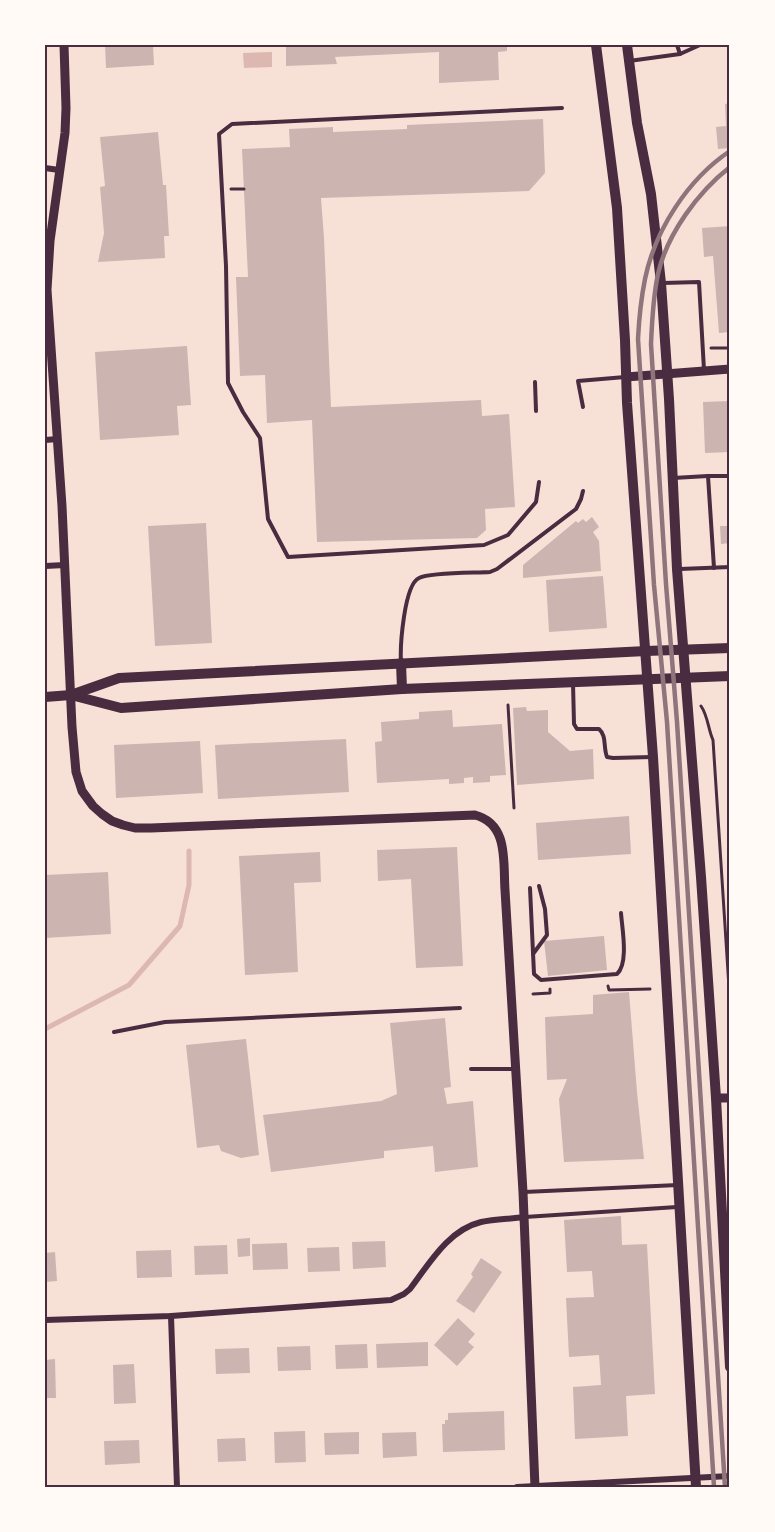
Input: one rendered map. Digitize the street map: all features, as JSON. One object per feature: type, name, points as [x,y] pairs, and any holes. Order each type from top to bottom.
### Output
[{"type":"main road","points":[[596,45],[616,208],[653,757],[696,1482]]},
{"type":"main road","points":[[627,45],[637,123],[651,194],[661,283],[677,569],[716,1098],[730,1367]]},
{"type":"main road","points":[[45,697],[71,695],[119,678],[730,648]]},
{"type":"main road","points":[[400,663],[402,689]]},
{"type":"main road","points":[[71,695],[121,708],[402,689],[730,676]]},
{"type":"street","points":[[64,45],[65,133],[50,242],[47,282],[58,439],[72,727],[76,771],[81,790],[102,814],[123,825],[135,828],[475,815],[491,823],[499,832],[502,849],[523,1192],[535,1487]]},
{"type":"street","points":[[45,168],[59,170]]},
{"type":"street","points":[[626,377],[730,369]]},
{"type":"street","points":[[45,440],[58,439]]},
{"type":"street","points":[[45,566],[65,565]]},
{"type":"street","points":[[716,1098],[730,1098]]},
{"type":"street","points":[[45,1320],[171,1316],[391,1300],[410,1289],[449,1239],[457,1233],[481,1222],[524,1217]]},
{"type":"street","points":[[171,1316],[177,1487]]},
{"type":"street","points":[[517,1487],[696,1482],[730,1476]]},
{"type":"lane","points":[[677,45],[680,54]]},
{"type":"lane","points":[[629,61],[680,54],[700,45]]},
{"type":"lane","points":[[539,482],[536,502],[508,535],[484,545],[288,557],[268,519],[260,438],[243,412],[228,382],[226,266],[219,134],[232,124],[562,108]]},
{"type":"lane","points":[[661,283],[699,282],[704,371]]},
{"type":"lane","points":[[583,407],[578,381],[626,377]]},
{"type":"lane","points":[[535,382],[536,411]]},
{"type":"lane","points":[[708,476],[714,568]]},
{"type":"lane","points":[[673,478],[730,476]]},
{"type":"lane","points":[[400,663],[402,629],[412,584],[418,578],[429,575],[490,572],[497,569],[576,509],[583,491]]},
{"type":"lane","points":[[677,569],[730,567]]},
{"type":"lane","points":[[573,682],[574,724],[577,729],[599,729],[603,732],[607,757],[613,759],[653,757]]},
{"type":"lane","points":[[533,954],[547,935],[545,909],[539,886]]},
{"type":"lane","points":[[530,888],[534,974],[541,980],[617,974],[622,970],[624,960],[621,913]]},
{"type":"lane","points":[[114,1032],[165,1022],[460,1008]]},
{"type":"lane","points":[[471,1069],[515,1069]]},
{"type":"lane","points":[[523,1192],[679,1185]]},
{"type":"lane","points":[[524,1217],[680,1207]]},
{"type":"path","points":[[700,704],[706,713],[712,740],[730,1003]]},
{"type":"path","points":[[508,705],[514,808]]},
{"type":"path","points":[[608,986],[609,990],[650,989]]},
{"type":"path","points":[[533,993],[550,993],[549,989]]},
{"type":"shaded area","points":[[272,52],[272,67],[244,68],[243,53]]},
{"type":"building","points":[[105,45],[153,45],[154,65],[106,68]]},
{"type":"building","points":[[286,45],[507,45],[507,51],[498,52],[499,80],[439,83],[439,52],[335,57],[337,64],[286,66]]},
{"type":"building","points":[[730,103],[730,148],[718,149],[716,127],[726,126],[725,104]]},
{"type":"building","points":[[543,119],[545,173],[529,191],[321,198],[331,407],[481,400],[482,416],[509,414],[515,507],[485,509],[486,530],[477,538],[317,542],[312,420],[267,423],[265,375],[240,376],[236,277],[248,277],[242,149],[290,147],[289,129],[333,127],[333,132],[407,129],[407,125]]},
{"type":"building","points":[[158,132],[163,185],[166,185],[169,236],[164,236],[165,258],[98,262],[104,233],[100,187],[105,186],[100,137]]},
{"type":"building","points":[[730,226],[730,332],[719,333],[713,256],[704,257],[702,228]]},
{"type":"building","points":[[187,346],[191,405],[177,406],[179,435],[100,440],[95,352]]},
{"type":"building","points":[[730,401],[730,452],[705,453],[703,402]]},
{"type":"building","points":[[592,517],[599,527],[593,532],[599,541],[601,571],[523,578],[523,565],[576,521],[578,523],[583,519],[586,522]]},
{"type":"building","points":[[206,523],[212,643],[155,646],[148,526]]},
{"type":"building","points":[[720,526],[730,526],[730,543],[721,544]]},
{"type":"building","points":[[603,576],[607,628],[549,632],[546,580]]},
{"type":"building","points":[[526,707],[527,711],[548,710],[548,732],[570,751],[593,749],[594,779],[517,785],[513,708]]},
{"type":"building","points":[[452,710],[453,727],[502,724],[506,775],[490,776],[490,782],[473,783],[473,777],[464,778],[464,783],[449,784],[449,779],[377,783],[375,742],[382,741],[381,722],[419,719],[419,712]]},
{"type":"building","points":[[346,739],[349,792],[218,799],[215,745]]},
{"type":"building","points":[[200,741],[203,793],[116,798],[114,745]]},
{"type":"building","points":[[629,816],[631,854],[538,860],[536,823]]},
{"type":"building","points":[[457,847],[463,966],[416,968],[411,879],[378,881],[377,850]]},
{"type":"building","points":[[320,852],[321,882],[294,883],[298,972],[245,975],[239,856]]},
{"type":"building","points":[[108,872],[111,934],[45,938],[45,875]]},
{"type":"building","points":[[604,936],[607,970],[548,976],[544,941]]},
{"type":"building","points":[[629,992],[644,1159],[564,1162],[559,1099],[567,1079],[547,1080],[545,1017],[593,1014],[593,995]]},
{"type":"building","points":[[445,1018],[451,1087],[444,1088],[447,1104],[473,1101],[478,1167],[435,1172],[433,1146],[384,1151],[384,1158],[271,1172],[263,1115],[381,1101],[397,1094],[390,1023]]},
{"type":"building","points":[[246,1039],[259,1155],[241,1158],[221,1151],[219,1145],[197,1148],[186,1045]]},
{"type":"building","points":[[621,1216],[622,1245],[647,1244],[655,1394],[626,1396],[628,1436],[575,1439],[573,1387],[601,1385],[599,1355],[569,1357],[566,1298],[594,1297],[592,1271],[567,1272],[564,1220]]},
{"type":"building","points":[[250,1238],[250,1256],[238,1257],[237,1239]]},
{"type":"building","points":[[385,1241],[386,1267],[353,1269],[352,1242]]},
{"type":"building","points":[[287,1243],[288,1269],[253,1270],[252,1244]]},
{"type":"building","points":[[227,1245],[228,1274],[195,1275],[194,1246]]},
{"type":"building","points":[[339,1247],[340,1271],[308,1272],[307,1248]]},
{"type":"building","points":[[171,1250],[172,1277],[137,1278],[136,1251]]},
{"type":"building","points":[[55,1252],[57,1281],[45,1282],[45,1253]]},
{"type":"building","points":[[481,1258],[502,1272],[474,1313],[456,1301],[473,1277],[471,1274]]},
{"type":"building","points":[[458,1318],[475,1334],[468,1342],[474,1347],[457,1366],[434,1345]]},
{"type":"building","points":[[428,1342],[428,1366],[377,1368],[376,1344]]},
{"type":"building","points":[[367,1344],[368,1368],[336,1369],[335,1345]]},
{"type":"building","points":[[310,1346],[311,1370],[278,1371],[277,1347]]},
{"type":"building","points":[[249,1348],[250,1373],[216,1374],[215,1349]]},
{"type":"building","points":[[55,1359],[56,1398],[45,1398],[45,1360]]},
{"type":"building","points":[[134,1364],[136,1403],[114,1404],[113,1365]]},
{"type":"building","points":[[504,1411],[505,1450],[443,1452],[442,1424],[448,1420],[448,1413]]},
{"type":"building","points":[[305,1431],[306,1462],[275,1463],[274,1432]]},
{"type":"building","points":[[359,1432],[359,1454],[325,1455],[324,1433]]},
{"type":"building","points":[[416,1432],[417,1456],[383,1458],[382,1433]]},
{"type":"building","points":[[245,1438],[246,1461],[218,1462],[217,1439]]},
{"type":"building","points":[[139,1440],[140,1463],[105,1465],[104,1441]]},
{"type":"waterway","points":[[45,1029],[129,985],[180,926],[189,885],[189,851]]},
{"type":"railway","points":[[714,1487],[667,722],[654,585],[638,339],[645,279],[665,224],[700,176],[730,151]]},
{"type":"railway","points":[[725,1487],[651,344],[656,283],[662,259],[685,215],[718,177],[730,167]]}]
